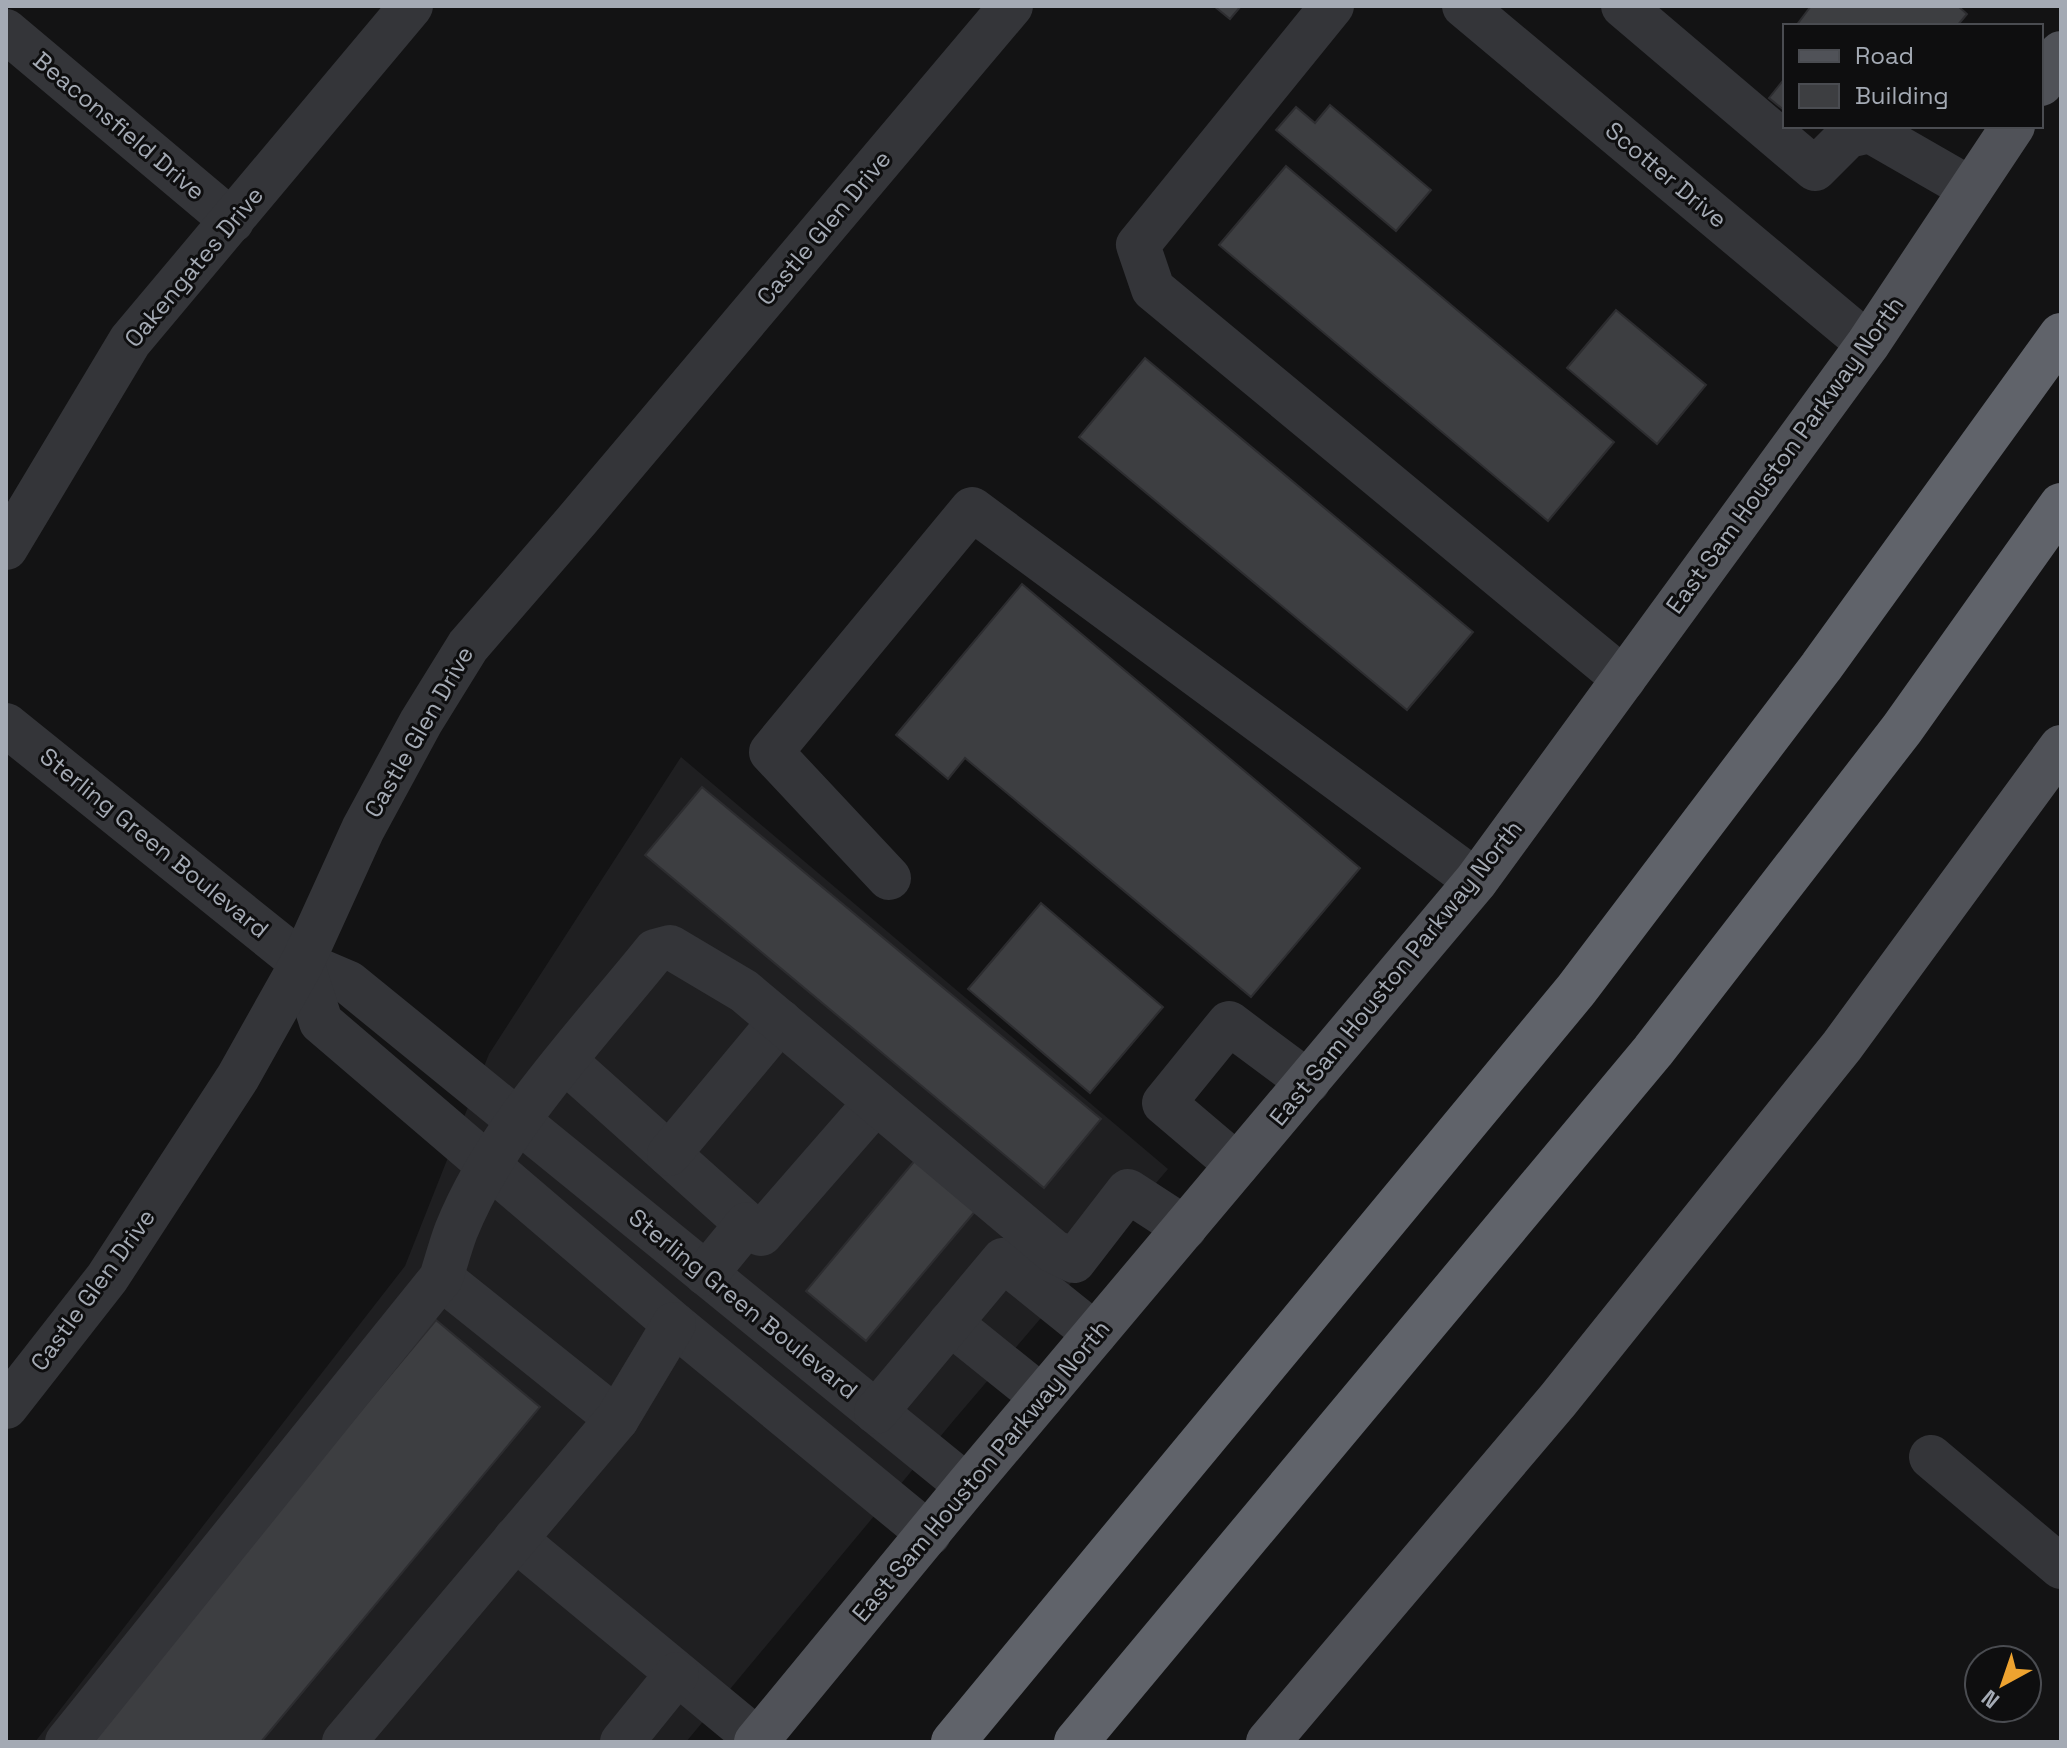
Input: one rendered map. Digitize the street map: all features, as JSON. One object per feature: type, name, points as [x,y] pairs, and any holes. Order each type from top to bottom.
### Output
[{"type":"highway","points":[[953,1742],[1576,990],[1821,667],[2061,335]]},
{"type":"highway","points":[[1076,1742],[1653,1051],[1902,729],[2061,505]]},
{"type":"main road","points":[[2043,81],[2061,53]]},
{"type":"main road","name":"East Sam Houston Parkway North","points":[[757,1741],[967,1486],[1476,881],[1868,344],[2012,128]]},
{"type":"main road","points":[[1268,1742],[1558,1400],[1842,1046],[2060,750]]},
{"type":"street","name":"Oakengates Drive","points":[[6,548],[130,341],[411,6]]},
{"type":"street","name":"Castle Glen Drive","points":[[6,1407],[107,1278],[238,1077],[302,963],[363,829],[421,722],[468,646],[1011,6]]},
{"type":"street","points":[[1332,6],[1138,245],[1153,289],[1624,679]]},
{"type":"street","name":"Scotter Drive","points":[[1464,6],[1868,344]]},
{"type":"street","points":[[1623,6],[1815,169],[1848,136],[1870,131],[1971,189]]},
{"type":"street","name":"Beaconsfield Drive","points":[[6,31],[232,221]]},
{"type":"street","points":[[889,878],[771,752],[972,509],[1476,881]]},
{"type":"street","name":"Sterling Green Boulevard","points":[[6,725],[302,963],[349,983],[967,1486]]},
{"type":"street","points":[[67,1742],[441,1278],[456,1231],[489,1168],[519,1121],[655,951],[670,947],[744,991],[1053,1251],[1074,1261],[1128,1191],[1185,1228]]},
{"type":"street","points":[[302,963],[321,1022],[674,1324],[929,1534]]},
{"type":"street","points":[[669,1154],[780,1021]]},
{"type":"street","points":[[1237,1165],[1164,1103],[1229,1023],[1308,1082]]},
{"type":"street","points":[[566,1062],[761,1234],[876,1102]]},
{"type":"street","points":[[706,1274],[747,1224]]},
{"type":"street","points":[[876,1412],[1003,1260],[1095,1334]]},
{"type":"street","points":[[441,1278],[617,1419]]},
{"type":"street","points":[[950,1323],[1042,1397]]},
{"type":"street","points":[[344,1742],[617,1419],[674,1324]]},
{"type":"street","points":[[1931,1457],[2061,1567]]},
{"type":"street","points":[[515,1539],[757,1741]]},
{"type":"street","points":[[622,1742],[677,1674]]},
{"type":"shaded area","points":[[681,757],[1168,1169],[686,1742],[35,1742],[405,1266],[489,1054]]},
{"type":"building","points":[[1214,6],[1241,6],[1230,19]]},
{"type":"building","points":[[1811,6],[1958,6],[1967,14],[1959,24],[1798,24]]},
{"type":"building","points":[[1783,80],[1783,109],[1769,98]]},
{"type":"building","points":[[1330,105],[1431,190],[1396,231],[1276,130],[1296,107],[1315,123]]},
{"type":"building","points":[[1286,166],[1614,442],[1548,521],[1219,245]]},
{"type":"building","points":[[1616,310],[1706,385],[1657,444],[1567,368]]},
{"type":"building","points":[[1145,358],[1473,632],[1407,710],[1079,437]]},
{"type":"building","points":[[1022,584],[1360,868],[1251,997],[965,758],[948,779],[896,735]]},
{"type":"building","points":[[702,787],[1101,1119],[1044,1188],[645,855]]},
{"type":"building","points":[[1041,903],[1163,1007],[1090,1093],[968,989]]},
{"type":"building","points":[[917,1158],[977,1209],[866,1341],[806,1291]]},
{"type":"building","points":[[436,1320],[540,1407],[261,1742],[84,1742]]}]
